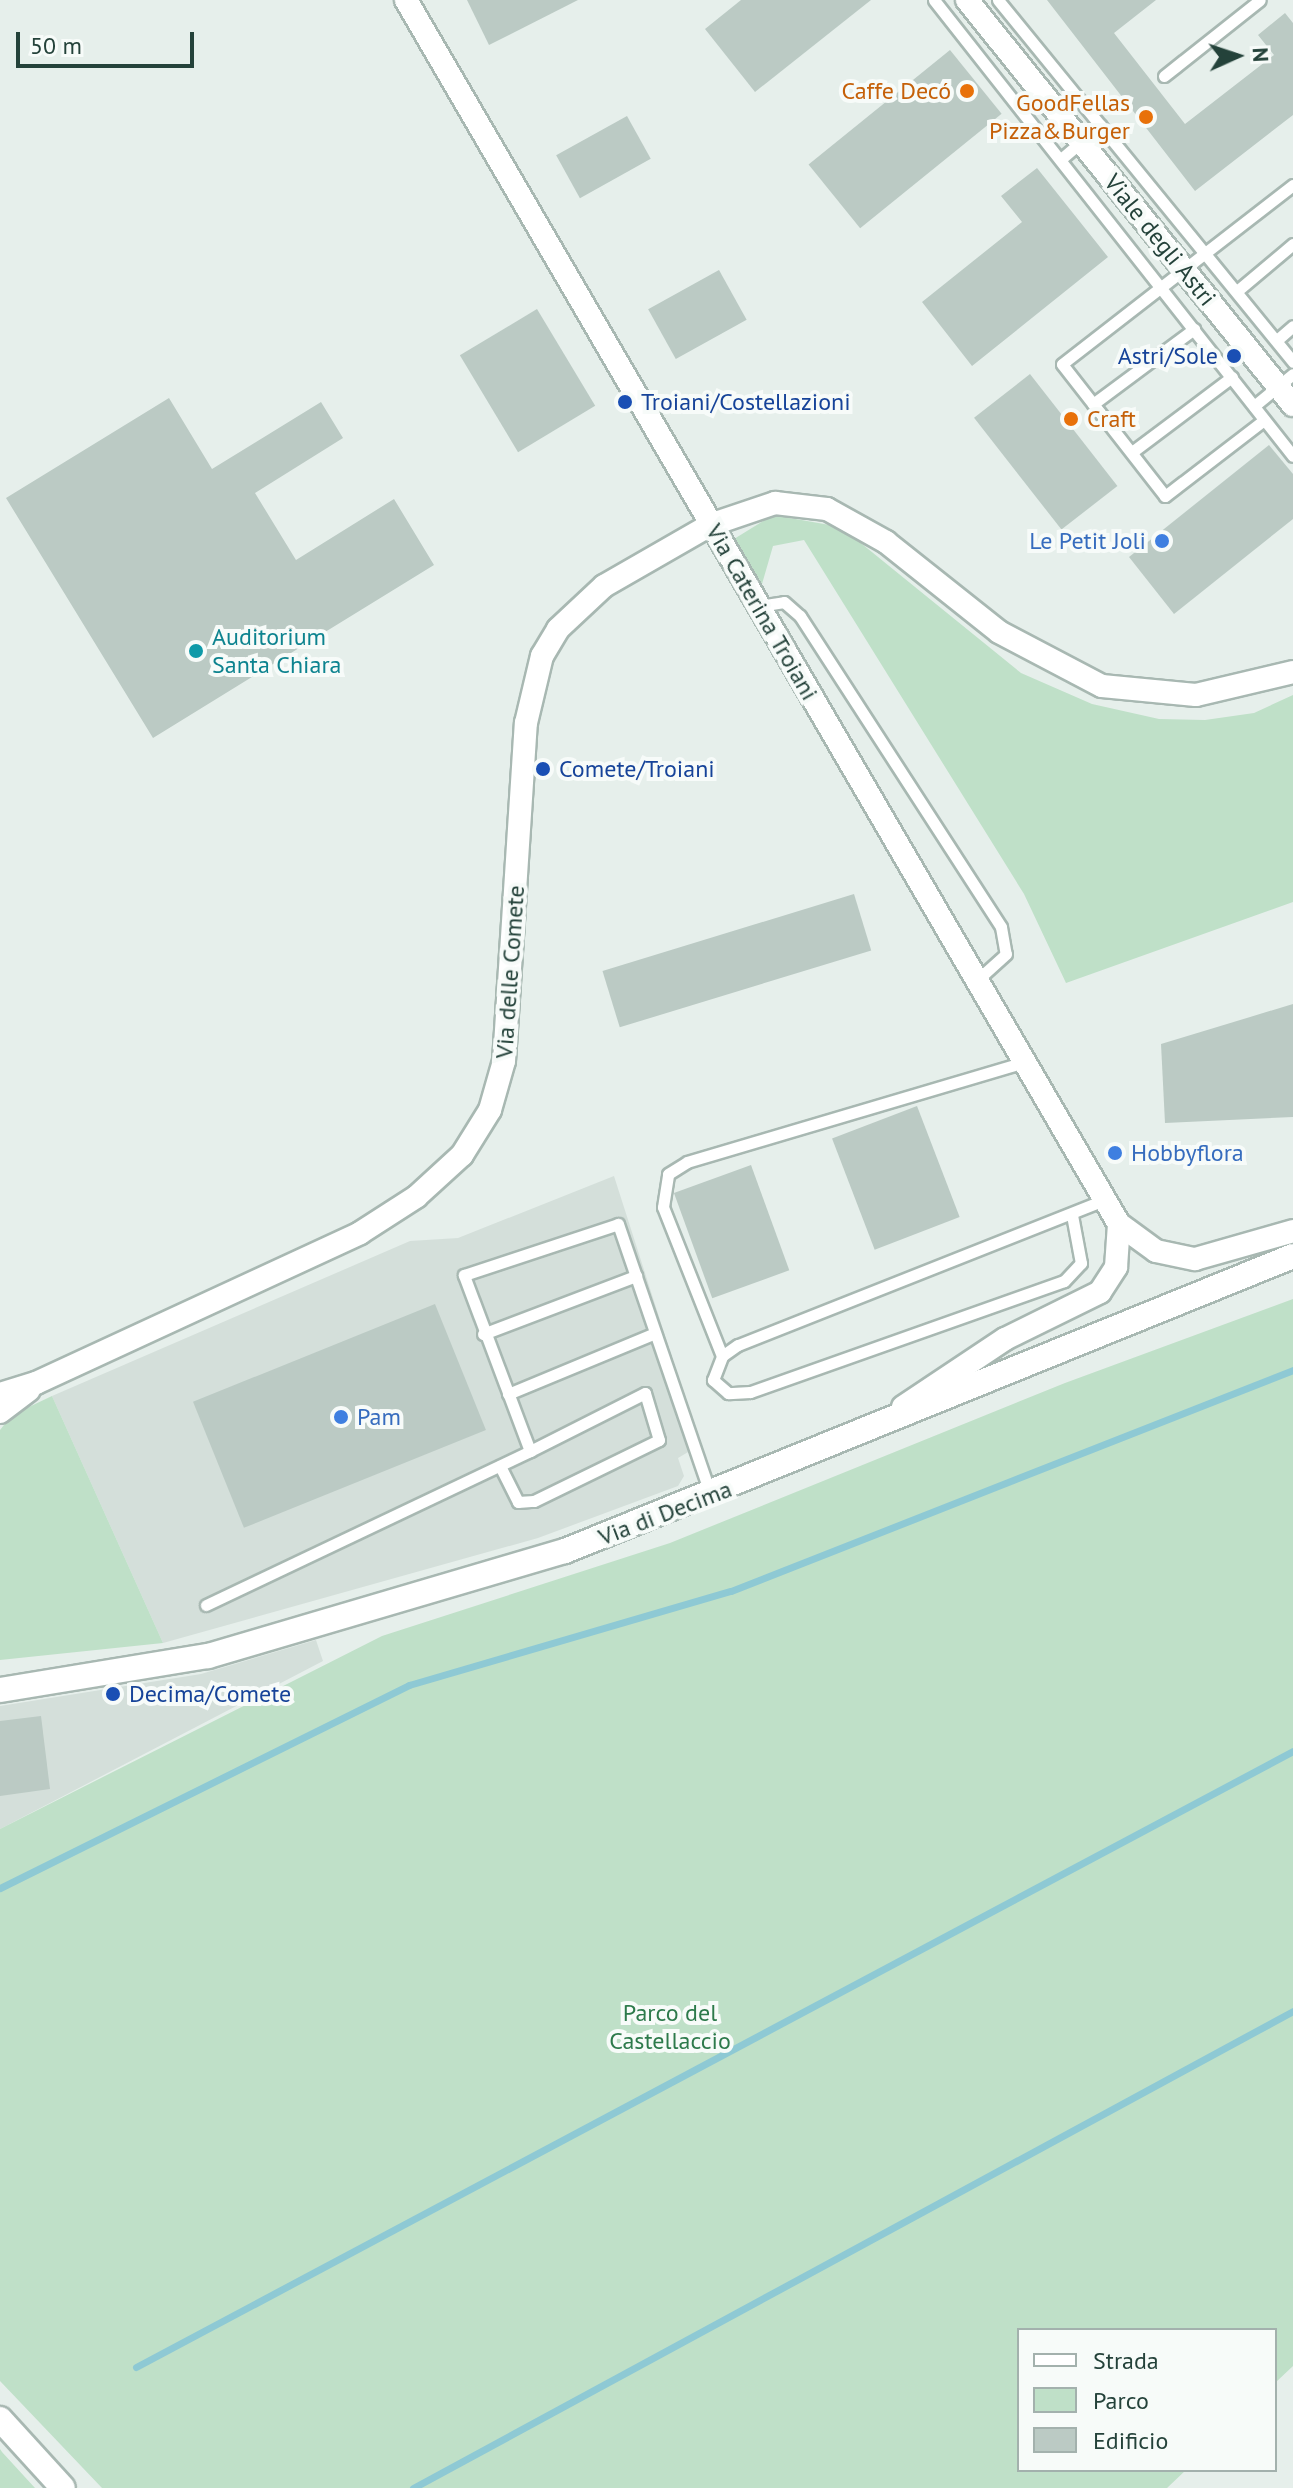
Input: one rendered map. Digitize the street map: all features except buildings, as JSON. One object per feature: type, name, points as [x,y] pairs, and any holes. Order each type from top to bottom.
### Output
[{"type":"street","name":"Via Caterina Troiani","points":[[406,0],[1119,1224],[1156,1251],[1195,1259],[1293,1231]]},
{"type":"street","name":"Viale degli Astri","points":[[967,0],[1185,272],[1286,380],[1293,405]]},
{"type":"street","name":"Via delle Comete","points":[[0,1394],[36,1383],[360,1233],[416,1197],[462,1155],[490,1110],[504,1061],[526,723],[542,656],[558,629],[604,586],[710,525],[775,503],[827,509],[886,542],[999,632],[1102,686],[1196,695],[1293,672]]},
{"type":"street","points":[[880,1423],[1005,1339],[1100,1292],[1116,1267],[1119,1224]]},
{"type":"street","name":"Via di Decima","points":[[4,1686],[127,1673],[229,1651],[565,1551],[711,1496],[880,1423],[1293,1256]]},
{"type":"street","name":"Via delle Comete","points":[[0,1412],[36,1383]]},
{"type":"street","points":[[0,2419],[63,2488]]},
{"type":"lane","points":[[934,0],[1293,456]]},
{"type":"lane","points":[[998,0],[1293,362]]},
{"type":"lane","points":[[1164,76],[1260,0]]},
{"type":"lane","points":[[1061,159],[1101,125]]},
{"type":"lane","points":[[1264,420],[1165,496],[1062,364],[1164,289],[1293,185]]},
{"type":"lane","points":[[1237,291],[1293,244]]},
{"type":"lane","points":[[1277,340],[1293,326]]},
{"type":"lane","points":[[1093,404],[1194,329]]},
{"type":"lane","points":[[1132,452],[1232,377]]},
{"type":"lane","points":[[1254,406],[1286,380]]},
{"type":"lane","points":[[759,606],[784,602],[800,616],[1001,927],[1006,954],[976,981]]},
{"type":"lane","points":[[1024,1062],[687,1162],[668,1174],[663,1207],[722,1356],[713,1380],[722,1390],[742,1394],[1056,1284],[1081,1263],[1072,1215]]},
{"type":"lane","points":[[722,1356],[1104,1200]]},
{"type":"lane","points":[[530,1451],[483,1334],[464,1275],[618,1224],[711,1496]]},
{"type":"lane","points":[[483,1334],[636,1276]]},
{"type":"lane","points":[[508,1394],[655,1333]]},
{"type":"lane","points":[[206,1605],[500,1466],[645,1393],[659,1440],[534,1501],[518,1502],[500,1466]]},
{"type":"shaded area","points":[[614,1176],[700,1445],[678,1458],[684,1476],[678,1486],[538,1538],[163,1643],[52,1396],[410,1241],[458,1238]]},
{"type":"shaded area","points":[[316,1640],[323,1661],[0,1829],[0,1706],[201,1674]]},
{"type":"green space","points":[[773,515],[841,527],[1021,673],[1092,704],[1159,719],[1205,720],[1254,713],[1293,695],[1293,902],[1066,983],[1024,894],[804,540],[773,546],[762,584],[734,539]]},
{"type":"green space","name":"Parco del Castellaccio","points":[[1293,1299],[1293,2366],[1277,2381],[1277,2328],[1017,2328],[1017,2472],[1184,2472],[1167,2488],[102,2488],[0,2381],[0,1829],[382,1636],[670,1543],[1065,1383]]},
{"type":"green space","points":[[52,1396],[163,1643],[0,1660],[0,1430],[12,1415]]},
{"type":"green space","points":[[0,2449],[2,2452],[35,2488],[0,2488]]},
{"type":"waterway","points":[[0,1888],[409,1685],[731,1591],[1293,1370]]},
{"type":"waterway","points":[[136,2367],[1293,1751]]},
{"type":"waterway","points":[[413,2488],[1293,2011]]},
{"type":"place","name":"Caffe Decó","points":[[967,91]]},
{"type":"place","name":"GoodFellas Pizza&Burger","points":[[1146,117]]},
{"type":"place","name":"Astri/Sole","points":[[1234,356]]},
{"type":"place","name":"Troiani/Costellazioni","points":[[625,402]]},
{"type":"place","name":"Craft","points":[[1071,419]]},
{"type":"place","name":"Le Petit Joli","points":[[1162,541]]},
{"type":"place","name":"Auditorium Santa Chiara","points":[[196,651]]},
{"type":"place","name":"Comete/Troiani","points":[[543,769]]},
{"type":"place","name":"Hobbyflora","points":[[1115,1153]]},
{"type":"place","name":"Pam","points":[[341,1417]]},
{"type":"place","name":"Decima/Comete","points":[[113,1694]]}]
